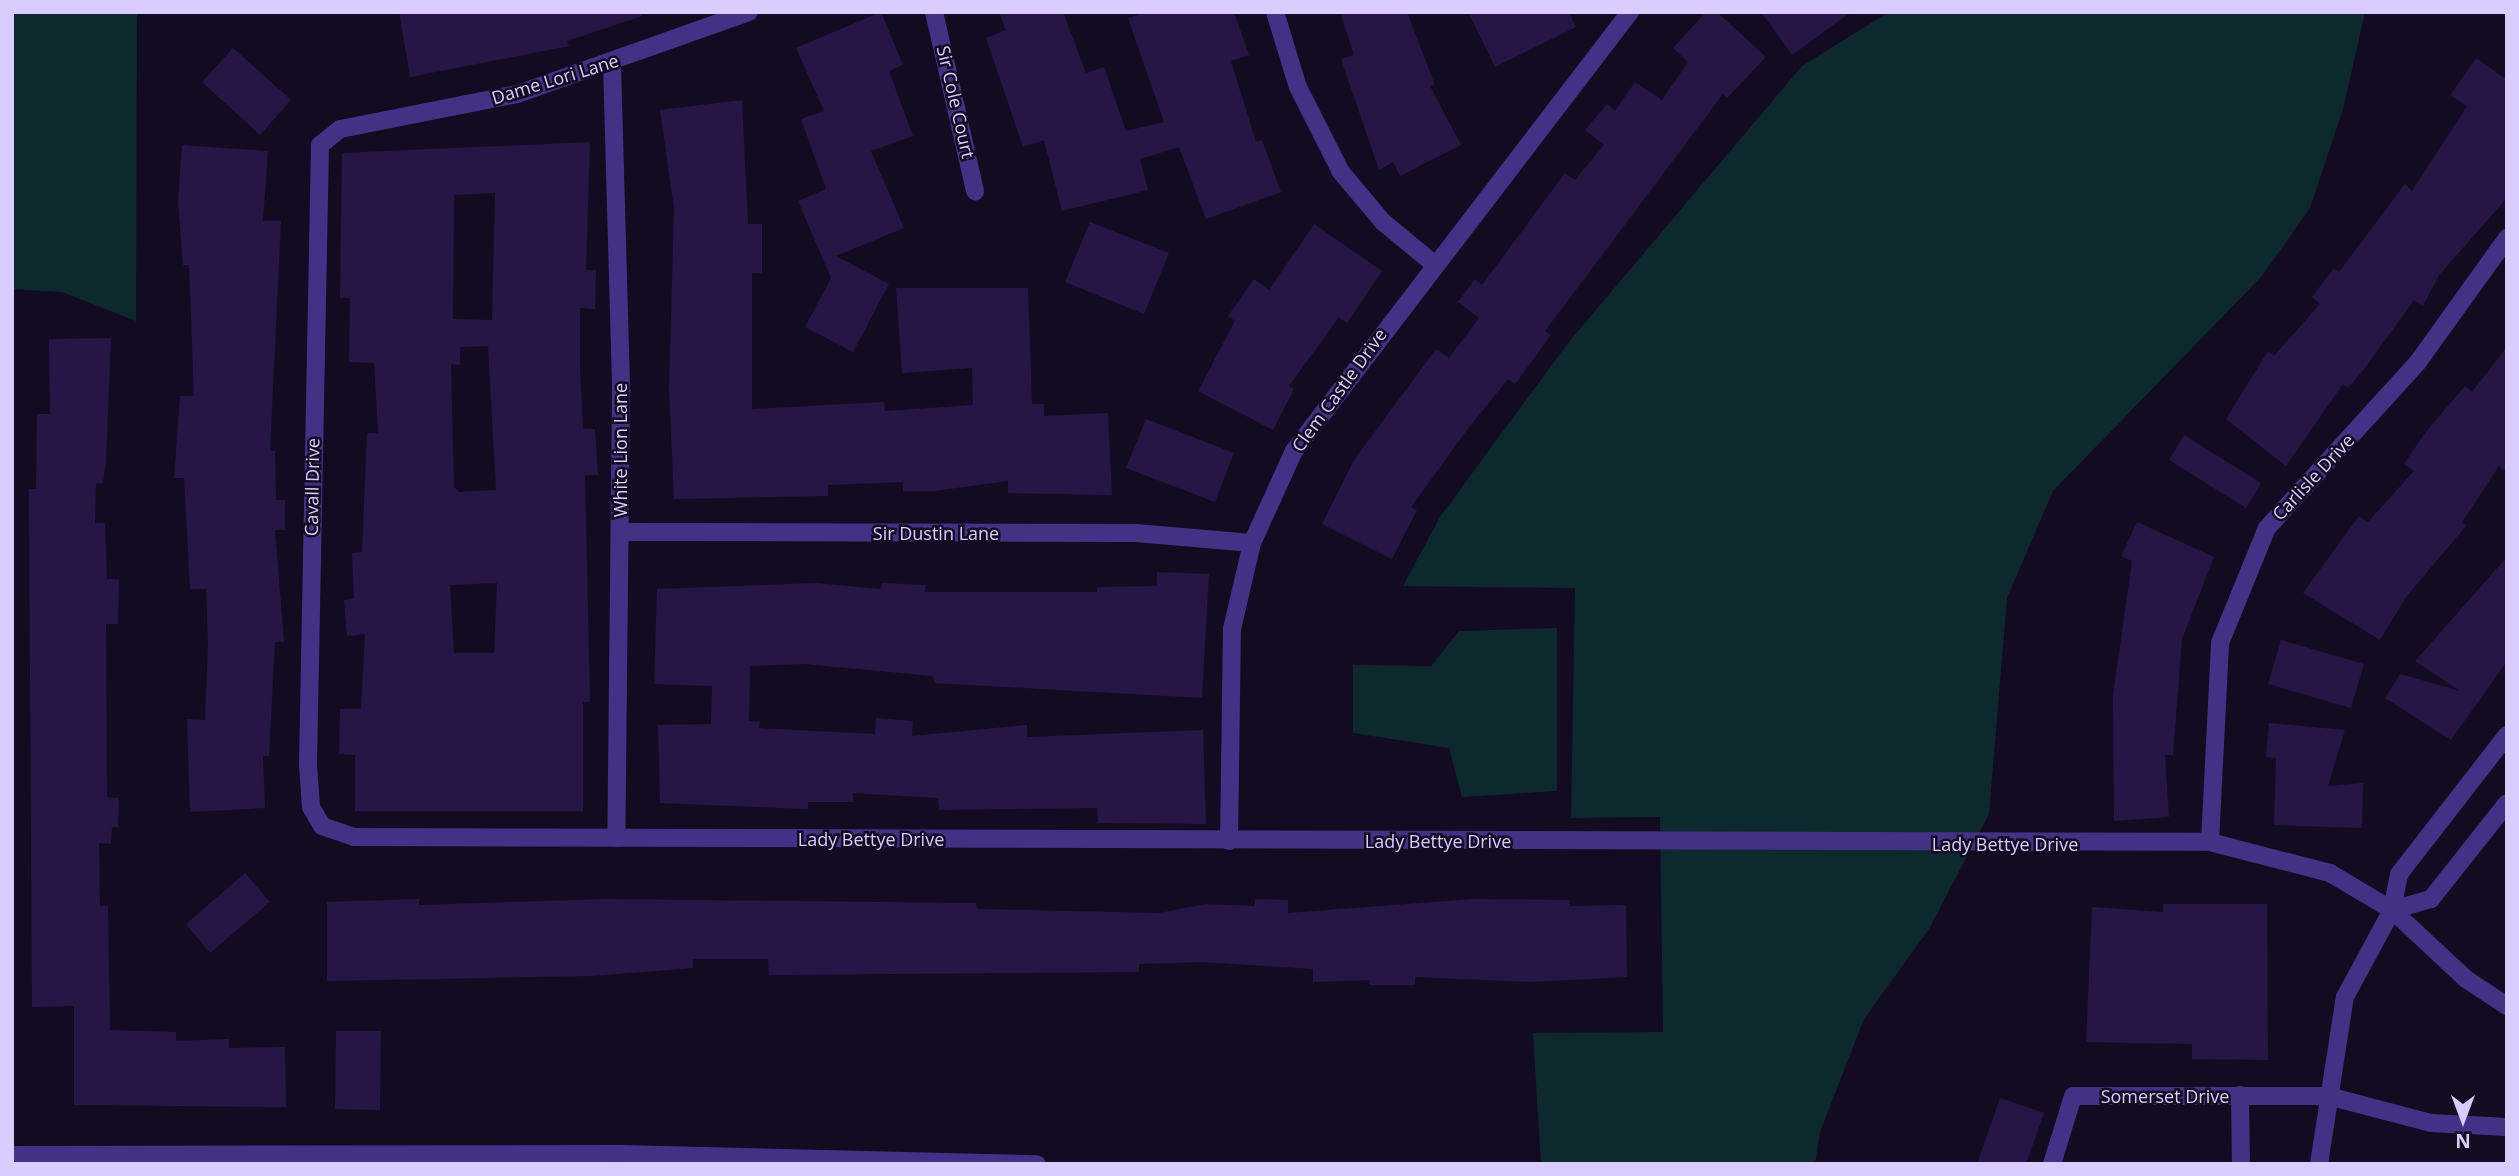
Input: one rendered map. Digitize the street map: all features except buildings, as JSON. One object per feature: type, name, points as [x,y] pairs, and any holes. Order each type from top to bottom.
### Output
[{"type":"street","name":"Dame Lori Lane","points":[[320,145],[340,129],[517,94],[612,63],[749,12]]},
{"type":"street","name":"Sir Cole Court","points":[[934,12],[975,191]]},
{"type":"street","points":[[1275,12],[1298,87],[1341,172],[1382,222],[1434,264]]},
{"type":"street","name":"Clem Castle Drive","points":[[1229,841],[1232,629],[1252,543],[1294,451],[1434,264],[1630,12]]},
{"type":"street","name":"White Lion Lane","points":[[612,63],[620,532],[616,838]]},
{"type":"street","name":"Cavall Drive","points":[[320,145],[308,765],[311,807],[322,826]]},
{"type":"street","name":"Carlisle Drive","points":[[2210,842],[2220,643],[2267,527],[2418,362],[2507,238]]},
{"type":"street","name":"Sir Dustin Lane","points":[[620,532],[1136,533],[1252,543]]},
{"type":"street","points":[[2319,1164],[2345,997],[2392,910],[2399,874],[2507,735]]},
{"type":"street","points":[[2392,910],[2431,899],[2507,803]]},
{"type":"street","name":"Lady Bettye Drive","points":[[322,826],[354,836],[1229,841],[2210,842],[2330,873],[2392,910],[2466,979],[2507,1006]]},
{"type":"street","points":[[2240,1095],[2241,1164]]},
{"type":"street","name":"Somerset Drive","points":[[2052,1164],[2073,1096],[2328,1096],[2431,1122],[2507,1126]]},
{"type":"street","points":[[13,1154],[298,1161],[590,1159],[1037,1164]]},
{"type":"green space","points":[[12,12],[137,12],[136,321],[62,292],[12,289]]},
{"type":"green space","points":[[1889,12],[2365,12],[2343,109],[2310,208],[2262,276],[2053,491],[2007,598],[1989,814],[1929,929],[1864,1019],[1820,1132],[1815,1164],[1541,1164],[1533,1033],[1663,1032],[1660,817],[1571,818],[1575,588],[1403,586],[1440,517],[1568,343],[1802,66]]},
{"type":"green space","points":[[1557,628],[1557,791],[1462,797],[1449,748],[1353,733],[1353,665],[1431,666],[1459,631]]}]
